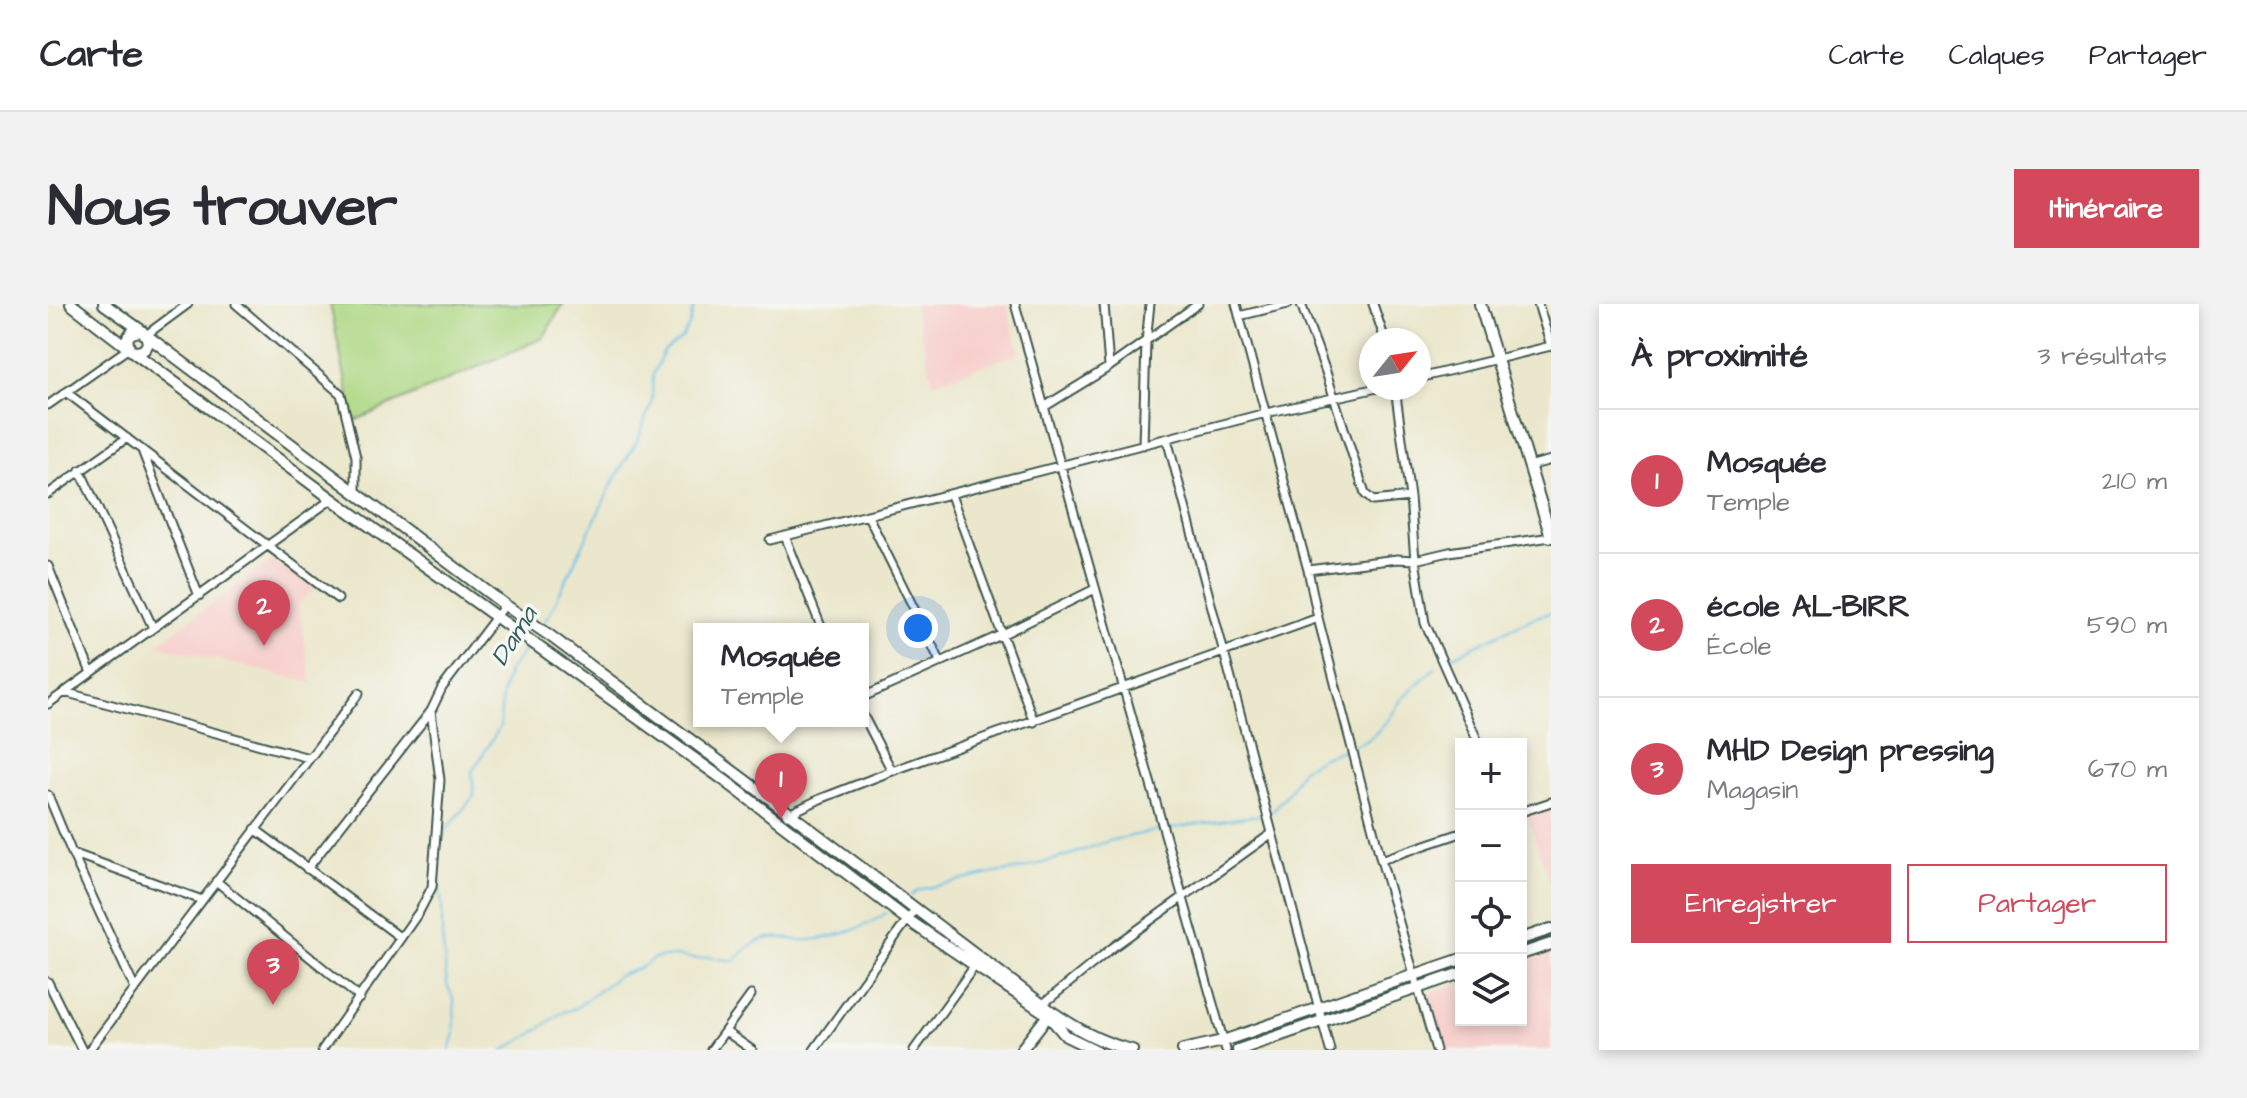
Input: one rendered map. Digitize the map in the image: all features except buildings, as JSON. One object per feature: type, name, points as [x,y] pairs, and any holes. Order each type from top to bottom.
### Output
[{"type":"street","points":[[71,304],[332,499],[782,823],[974,967],[1087,1035],[1132,1050]]},
{"type":"street","points":[[104,304],[916,908],[1047,1010],[1066,1036],[1095,1050]]},
{"type":"street","points":[[144,334],[188,304]]},
{"type":"street","points":[[236,304],[341,394],[356,457],[356,493]]},
{"type":"street","points":[[1015,304],[1225,1046]]},
{"type":"street","points":[[1104,304],[1109,367]]},
{"type":"street","points":[[1143,445],[1150,304]]},
{"type":"street","points":[[1044,407],[1109,367],[1198,304]]},
{"type":"street","points":[[1236,304],[1308,570],[1381,860],[1436,1050]]},
{"type":"street","points":[[1239,316],[1288,304]]},
{"type":"street","points":[[1301,304],[1368,498],[1373,501],[1410,497]]},
{"type":"street","points":[[1373,304],[1381,328]]},
{"type":"street","points":[[1308,570],[1397,559],[1415,560],[1551,537],[1480,304]]},
{"type":"street","points":[[1431,375],[1551,346],[1538,304]]},
{"type":"street","points":[[130,349],[138,352],[146,348],[148,341],[144,334]]},
{"type":"street","points":[[48,405],[130,349]]},
{"type":"street","points":[[66,392],[338,599]]},
{"type":"street","points":[[770,540],[1266,413],[1359,392]]},
{"type":"street","points":[[1397,400],[1425,623],[1476,738]]},
{"type":"street","points":[[48,494],[127,438]]},
{"type":"street","points":[[1167,439],[1330,1050]]},
{"type":"street","points":[[141,449],[199,596]]},
{"type":"street","points":[[1529,466],[1551,460]]},
{"type":"street","points":[[80,470],[153,628]]},
{"type":"street","points":[[951,495],[1034,722]]},
{"type":"street","points":[[48,704],[332,499]]},
{"type":"street","points":[[868,516],[940,661]]},
{"type":"street","points":[[785,536],[820,623]]},
{"type":"street","points":[[48,566],[91,673]]},
{"type":"street","points":[[869,694],[1095,589]]},
{"type":"street","points":[[307,869],[431,711],[442,688],[505,605]]},
{"type":"street","points":[[782,823],[789,813],[892,771],[1318,618]]},
{"type":"street","points":[[64,692],[309,758]]},
{"type":"street","points":[[89,1050],[359,693]]},
{"type":"street","points":[[322,1050],[419,912],[432,887],[440,780],[431,711]]},
{"type":"street","points":[[869,727],[892,771]]},
{"type":"street","points":[[48,795],[135,989]]},
{"type":"street","points":[[1527,810],[1551,802]]},
{"type":"street","points":[[255,829],[401,938]]},
{"type":"street","points":[[1021,1050],[1047,1010],[1112,948],[1271,834]]},
{"type":"street","points":[[1381,860],[1455,835]]},
{"type":"street","points":[[72,853],[202,900]]},
{"type":"street","points":[[216,881],[360,998]]},
{"type":"street","points":[[814,1050],[916,908]]},
{"type":"street","points":[[1527,937],[1551,929]]},
{"type":"street","points":[[1527,952],[1551,944]]},
{"type":"street","points":[[1183,1050],[1225,1046],[1319,1008],[1455,961]]},
{"type":"street","points":[[914,1050],[974,967]]},
{"type":"street","points":[[1238,1050],[1455,975]]},
{"type":"street","points":[[48,982],[82,1050]]},
{"type":"street","points":[[711,1050],[751,995]]},
{"type":"street","points":[[725,1031],[752,1050]]},
{"type":"shaded area","points":[[914,304],[1006,304],[1020,353],[933,383]]},
{"type":"shaded area","points":[[273,560],[315,588],[298,604],[312,683],[156,645]]},
{"type":"shaded area","points":[[1551,805],[1551,885],[1527,816],[1527,813]]},
{"type":"shaded area","points":[[1551,952],[1551,1050],[1443,1050],[1428,994],[1455,985],[1455,1026],[1527,1026],[1527,960]]},
{"type":"green space","points":[[330,304],[563,304],[543,338],[354,421]]},
{"type":"waterway","name":"Dama","points":[[541,625],[549,615],[614,480],[638,439],[652,402],[653,374],[664,351],[682,338],[690,324],[694,304]]},
{"type":"waterway","points":[[1447,659],[1551,612]]},
{"type":"waterway","name":"Dama","points":[[450,1050],[455,1033],[454,1001],[447,984],[442,937],[442,905],[437,872],[439,851],[446,830],[474,796],[472,772],[500,727],[502,694],[508,672],[529,645]]},
{"type":"waterway","points":[[1355,745],[1375,734],[1403,697],[1436,667]]},
{"type":"waterway","points":[[1272,812],[1302,769],[1349,748]]},
{"type":"waterway","points":[[1166,829],[1260,815]]},
{"type":"waterway","points":[[911,896],[918,890],[1022,869],[1108,841],[1160,830]]},
{"type":"waterway","points":[[504,1050],[561,1013],[576,1008],[618,976],[642,967],[654,958],[710,957],[732,961],[761,940],[832,937],[856,929],[886,913]]},
{"type":"place","name":"école AL-BIRR","points":[[264,646]]},
{"type":"place","name":"Mosquée","points":[[781,819]]},
{"type":"place","name":"MHD Design pressing","points":[[273,1005]]}]
